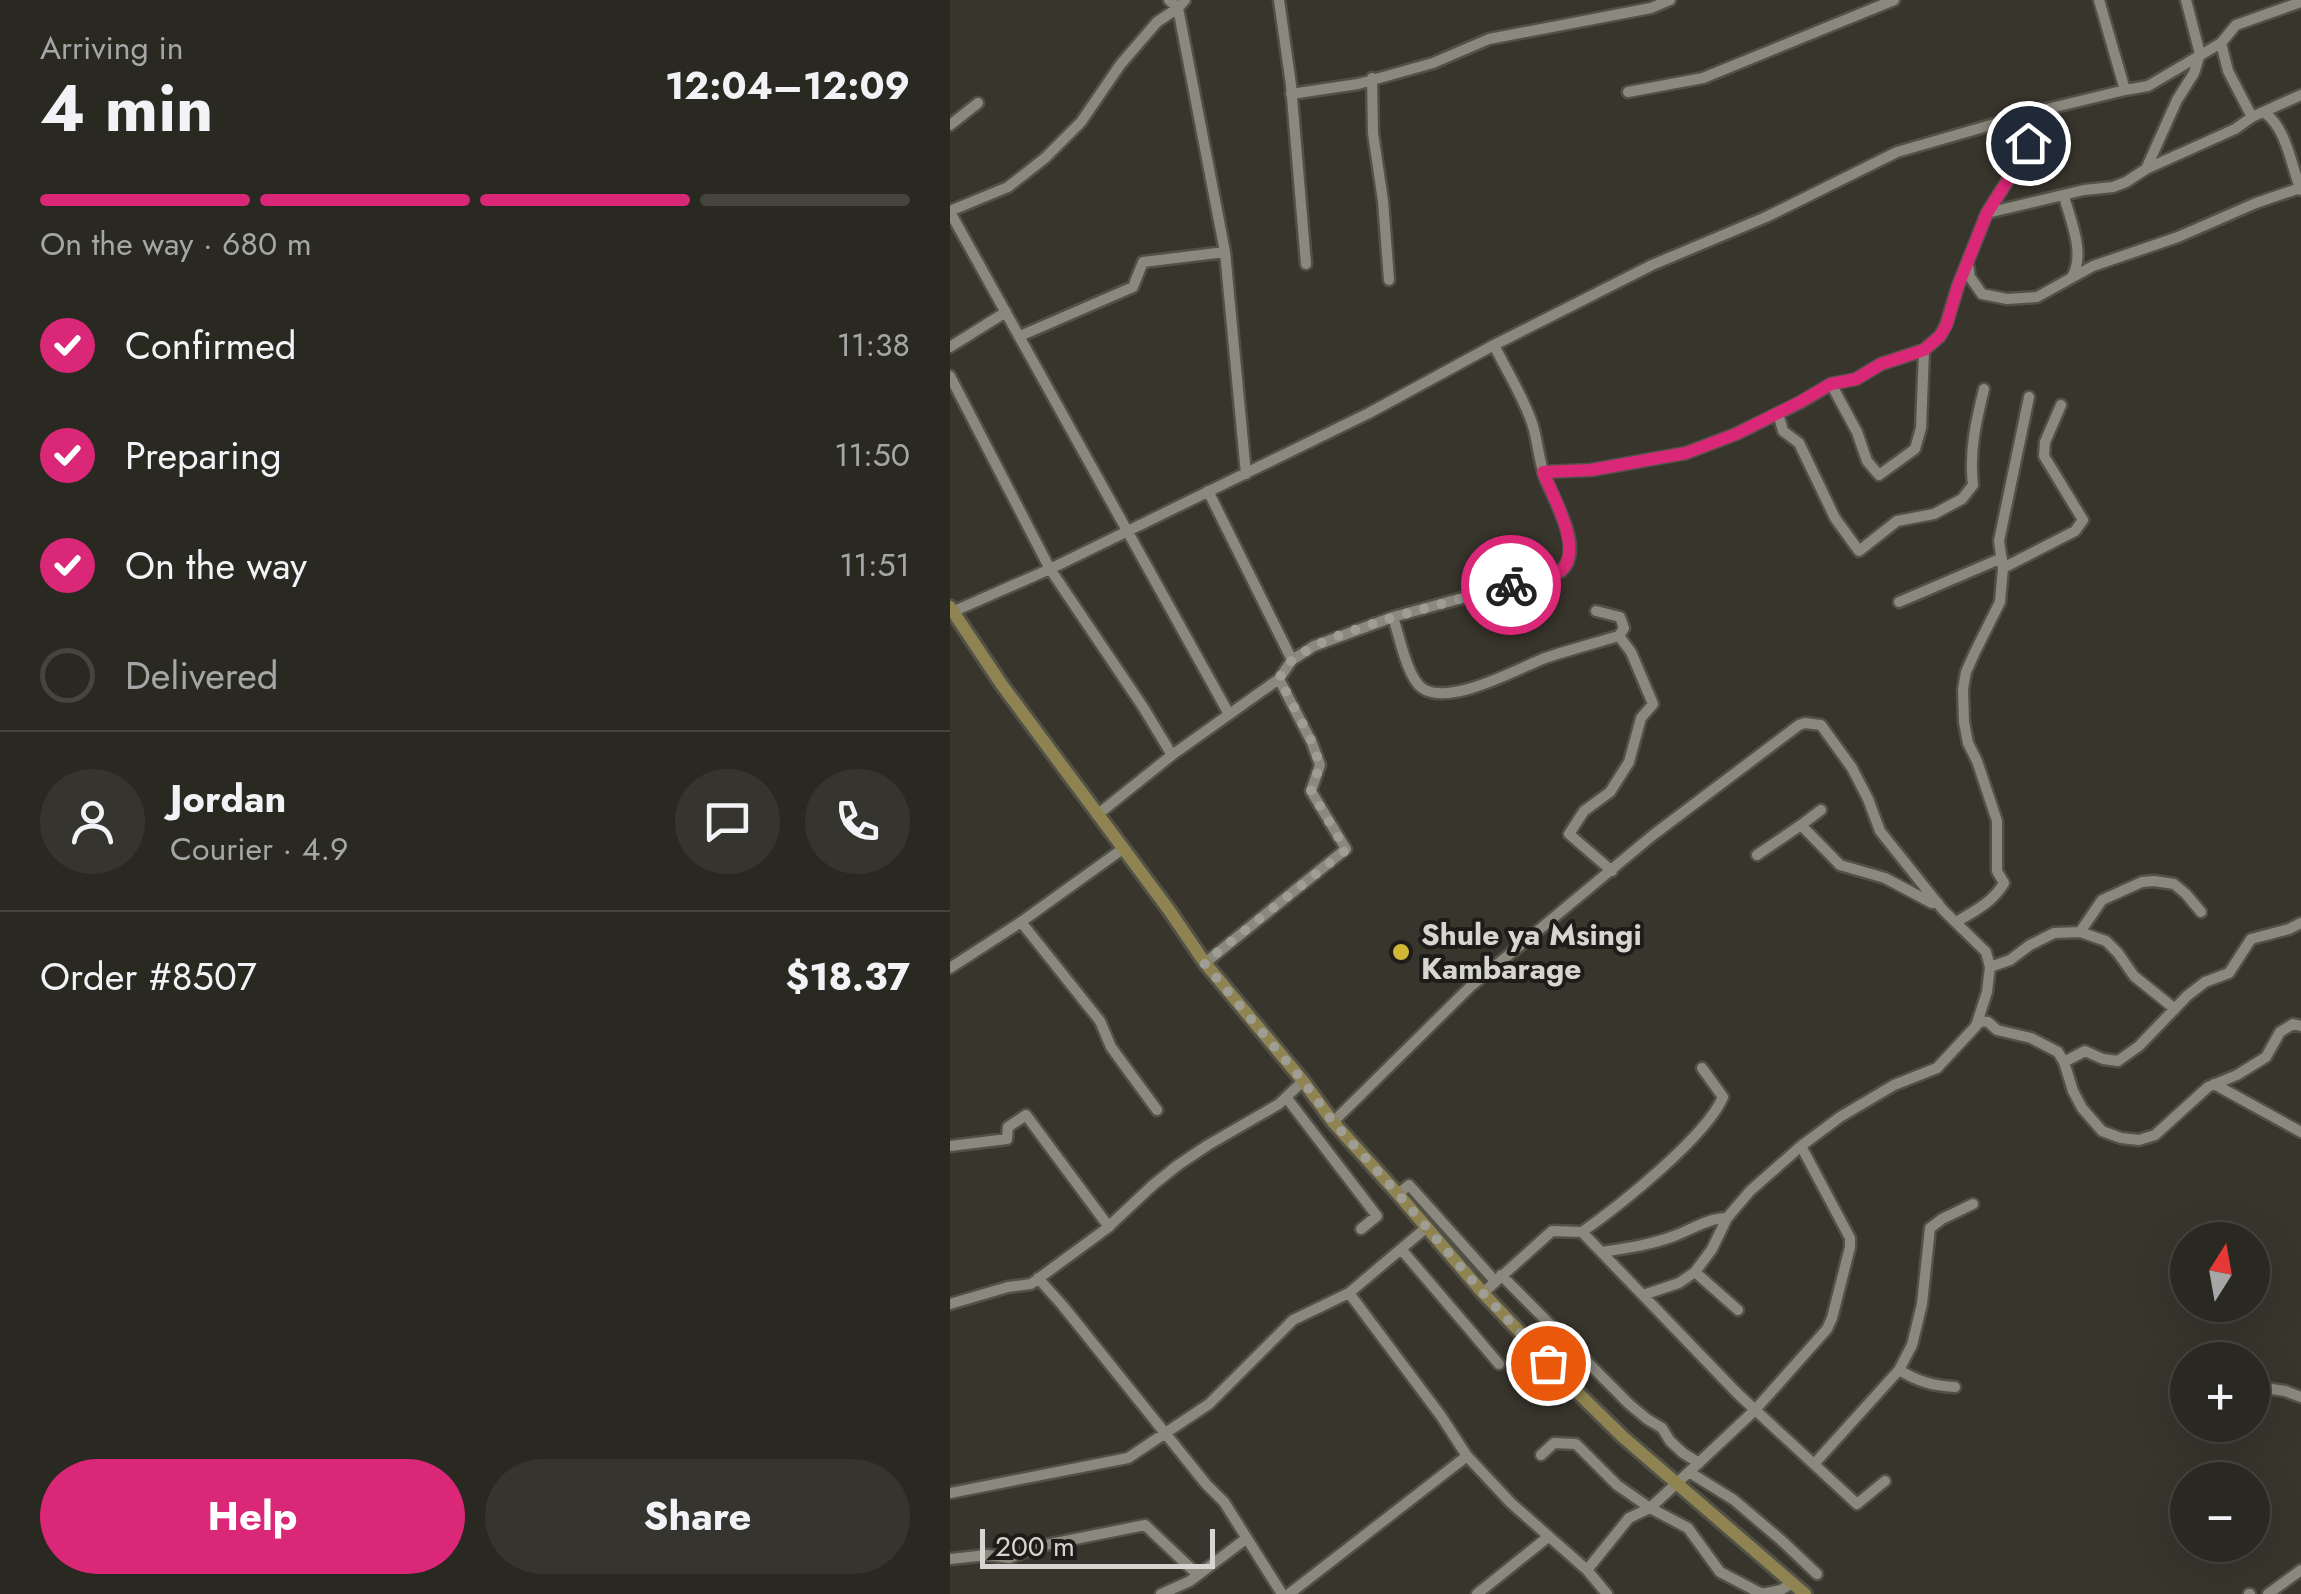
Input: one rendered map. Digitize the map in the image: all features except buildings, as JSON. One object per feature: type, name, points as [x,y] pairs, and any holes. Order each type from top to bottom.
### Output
[{"type":"main road","points":[[951,611],[1170,910],[1204,963],[1333,1122],[1570,1386],[1623,1437],[1805,1594]]},
{"type":"street","points":[[1279,0],[1292,94],[1306,264]]},
{"type":"street","points":[[1292,94],[1358,84],[1433,64],[1488,38],[1651,8],[1670,0]]},
{"type":"street","points":[[1628,92],[1703,78],[1894,0]]},
{"type":"street","points":[[2099,0],[2125,90]]},
{"type":"street","points":[[2146,169],[2200,54],[2186,0]]},
{"type":"street","points":[[951,611],[1050,569],[1246,474],[1652,265],[1766,217],[1896,152],[2044,110],[2148,86],[2221,43],[2236,25],[2301,2]]},
{"type":"street","points":[[1177,3],[1120,66],[1081,122],[1045,158],[1008,186],[950,211],[1229,714]]},
{"type":"street","points":[[1177,3],[1225,252],[1246,474]]},
{"type":"street","points":[[2221,43],[2228,71],[2252,118]]},
{"type":"street","points":[[1372,78],[1373,133],[1390,280]]},
{"type":"street","points":[[1987,213],[2126,182],[2301,96]]},
{"type":"street","points":[[950,125],[978,103]]},
{"type":"street","points":[[1543,472],[1591,470],[1686,453],[1736,434],[1831,384],[1856,379],[1881,364],[1924,350],[1946,326],[1987,213],[2043,124],[2044,110]]},
{"type":"street","points":[[1968,262],[1970,277],[1982,294],[2007,299],[2037,298],[2093,266],[2300,190],[2286,144],[2274,119],[2265,113]]},
{"type":"street","points":[[2064,196],[2078,251],[2072,277]]},
{"type":"street","points":[[1020,336],[1133,286],[1143,262],[1225,252]]},
{"type":"street","points":[[950,347],[1006,312]]},
{"type":"street","points":[[1097,815],[1279,678],[1292,660],[1314,646],[1394,617],[1566,568],[1568,532],[1543,472],[1532,422],[1494,345]]},
{"type":"street","points":[[1831,384],[1857,432],[1867,461],[1879,475],[1914,449],[1921,428],[1924,350]]},
{"type":"street","points":[[950,376],[1050,569],[1172,755]]},
{"type":"street","points":[[1778,413],[1784,432],[1799,442],[1834,518],[1859,551],[1896,522],[1934,514],[1962,500],[1973,484],[1970,464],[1984,389]]},
{"type":"street","points":[[1956,922],[1984,906],[2004,884],[1997,872],[1997,821],[1968,744],[1963,690],[1970,662],[2000,602],[2003,563],[1999,542],[2029,397]]},
{"type":"street","points":[[1899,602],[2075,532],[2083,520],[2044,456],[2045,442],[2061,405]]},
{"type":"street","points":[[1208,491],[1292,660]]},
{"type":"street","points":[[1394,617],[1417,684],[1441,694],[1486,684],[1545,658],[1619,636],[1624,628],[1620,617],[1596,611]]},
{"type":"street","points":[[1612,871],[1569,834],[1584,812],[1610,792],[1629,762],[1641,718],[1653,704],[1631,652],[1619,636]]},
{"type":"street","points":[[1204,963],[1346,850],[1311,791],[1320,765],[1279,678]]},
{"type":"street","points":[[1333,1122],[1470,988],[1653,835],[1805,723],[1821,725],[1860,784],[1880,831],[1918,880],[1986,952],[1990,967],[1987,992],[1976,1026]]},
{"type":"street","points":[[1757,855],[1821,810]]},
{"type":"street","points":[[1801,824],[1840,865],[1885,878],[1939,903]]},
{"type":"street","points":[[950,968],[1124,848]]},
{"type":"street","points":[[2080,932],[2102,900],[2154,880],[2174,884],[2201,912]]},
{"type":"street","points":[[1021,922],[1100,1021],[1111,1047],[1158,1110]]},
{"type":"street","points":[[2064,1062],[2085,1051],[2103,1060],[2118,1061],[2139,1046],[2205,982],[2229,973],[2251,940],[2301,923]]},
{"type":"street","points":[[1990,967],[2010,960],[2054,933],[2080,932],[2106,941],[2134,976],[2176,1009]]},
{"type":"street","points":[[1644,1295],[1679,1284],[1695,1272],[1727,1218],[1750,1191],[1801,1146],[1894,1085],[1937,1068],[1982,1021],[1997,1030],[2042,1042],[2058,1052],[2073,1091],[2092,1120],[2102,1131],[2132,1140],[2154,1135],[2208,1087],[2237,1075],[2266,1056],[2280,1032],[2294,1024],[2301,1026]]},
{"type":"street","points":[[1483,1293],[1552,1231],[1582,1232],[1682,1149],[1723,1098],[1702,1068]]},
{"type":"street","points":[[950,1304],[1031,1284],[1109,1227],[1178,1165],[1279,1104],[1303,1081]]},
{"type":"street","points":[[2214,1084],[2301,1132]]},
{"type":"street","points":[[1286,1097],[1377,1216],[1361,1229]]},
{"type":"street","points":[[950,1146],[1007,1138],[1008,1127],[1026,1115],[1109,1227]]},
{"type":"street","points":[[1587,1570],[1628,1518],[1650,1508],[1694,1467],[1754,1410],[1827,1329],[1850,1238],[1801,1146]]},
{"type":"street","points":[[1398,1194],[1409,1185],[1498,1278],[1629,1404],[1662,1428],[1694,1467],[1816,1574]]},
{"type":"street","points":[[1814,1464],[1898,1370],[1912,1345],[1922,1304],[1930,1228],[1973,1204]]},
{"type":"street","points":[[1602,1252],[1640,1246],[1710,1220],[1727,1218]]},
{"type":"street","points":[[950,1493],[1128,1458],[1209,1404],[1293,1320],[1349,1293],[1427,1227]]},
{"type":"street","points":[[1582,1232],[1754,1410],[1858,1504],[1886,1481]]},
{"type":"street","points":[[1400,1250],[1499,1364]]},
{"type":"street","points":[[1695,1272],[1738,1310]]},
{"type":"street","points":[[1038,1278],[1224,1502],[1285,1594],[1467,1456]]},
{"type":"street","points":[[1349,1293],[1442,1416],[1467,1456],[1608,1594]]},
{"type":"street","points":[[1898,1370],[1936,1386],[1955,1387]]},
{"type":"street","points":[[2270,1389],[2301,1397]]},
{"type":"street","points":[[1541,1455],[1554,1443],[1576,1444],[1616,1484],[1688,1528],[1720,1572],[1761,1594],[1792,1583]]},
{"type":"street","points":[[950,1559],[987,1555],[1008,1558],[1040,1546],[1145,1525],[1198,1575]]},
{"type":"street","points":[[1477,1594],[1548,1537]]},
{"type":"street","points":[[1160,1594],[1198,1575],[1247,1538]]},
{"type":"street","points":[[2268,1594],[2301,1570]]},
{"type":"way so far","points":[[1511,585],[1345,633],[1292,660],[1279,678],[1320,765],[1311,791],[1346,850],[1204,963],[1333,1122],[1548,1363]]},
{"type":"place","name":"Shule ya Msingi Kambarage","points":[[1401,952]]},
{"type":"route","points":[[1511,585],[1561,571],[1569,560],[1568,532],[1543,472],[1591,470],[1686,453],[1736,434],[1831,384],[1856,379],[1881,364],[1924,350],[1946,326],[1987,213],[2028,143]]}]
